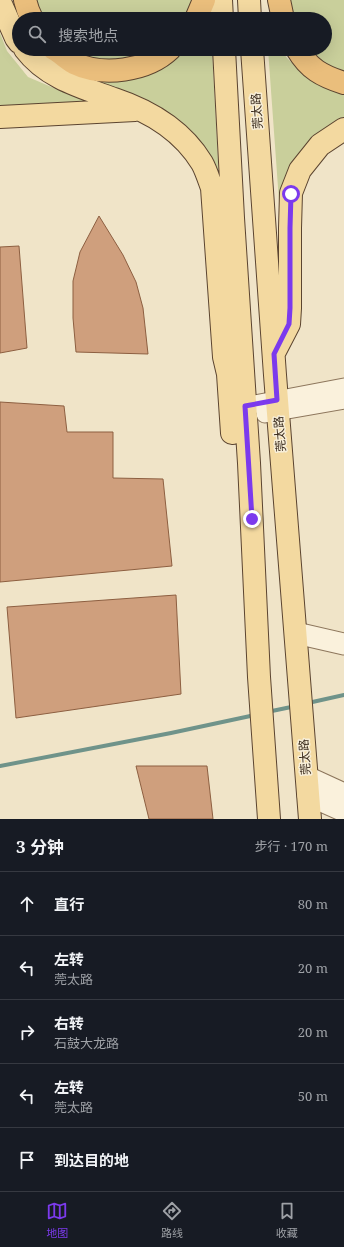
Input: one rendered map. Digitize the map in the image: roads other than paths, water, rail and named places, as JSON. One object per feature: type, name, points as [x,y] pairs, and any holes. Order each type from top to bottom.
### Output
[{"type":"highway","points":[[26,0],[29,12]]},
{"type":"highway","points":[[199,12],[204,0]]},
{"type":"highway","points":[[279,0],[282,12]]},
{"type":"highway","points":[[64,56],[75,63],[100,71],[135,68],[162,56]]},
{"type":"highway","points":[[302,56],[312,69],[344,83]]},
{"type":"main road","points":[[221,0],[222,12]]},
{"type":"main road","points":[[249,0],[250,12]]},
{"type":"main road","points":[[0,2],[12,29]]},
{"type":"main road","points":[[30,56],[50,73],[84,89],[143,110],[167,124],[189,144],[202,163],[212,188],[224,357],[228,374],[234,462],[241,492],[252,519]]},
{"type":"main road","points":[[224,56],[252,519],[259,677],[269,819]]},
{"type":"main road","name":"莞太路","points":[[253,56],[310,819]]},
{"type":"main road","points":[[0,117],[143,110]]},
{"type":"main road","points":[[274,354],[289,324],[291,194],[300,170],[320,145],[344,129]]},
{"type":"street","points":[[278,406],[344,387]]},
{"type":"street","points":[[245,412],[278,406],[344,400]]},
{"type":"street","points":[[296,633],[344,644]]},
{"type":"street","points":[[307,786],[344,794]]},
{"type":"street","points":[[307,786],[344,811]]},
{"type":"waterway","points":[[308,703],[344,695]]},
{"type":"waterway","points":[[267,712],[296,706]]},
{"type":"waterway","points":[[0,766],[255,715]]}]
